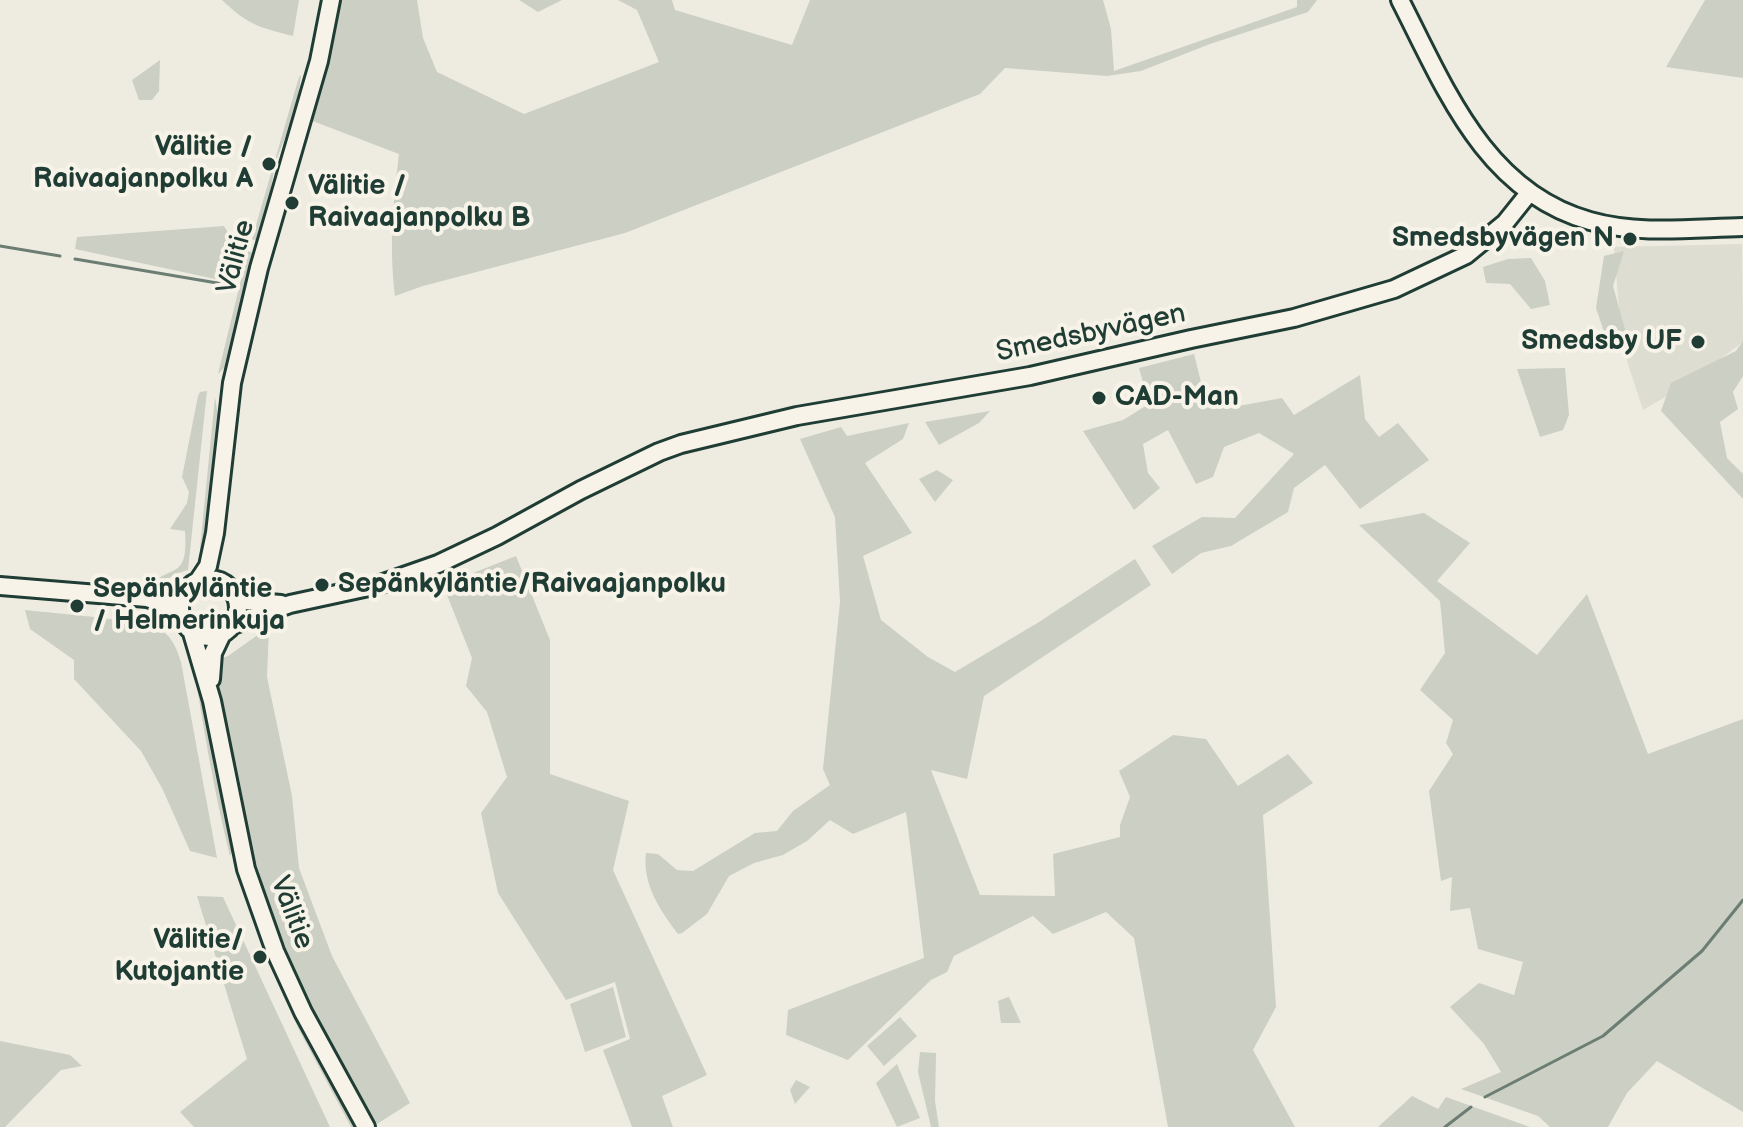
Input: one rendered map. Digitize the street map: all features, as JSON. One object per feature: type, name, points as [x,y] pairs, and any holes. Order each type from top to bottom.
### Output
[{"type":"main road","name":"Välitie","points":[[192,584],[208,566],[215,533],[232,383],[259,268],[319,61],[331,0]]},
{"type":"main road","points":[[1400,0],[1474,137],[1500,167],[1529,193],[1564,212],[1612,225],[1654,230],[1743,227]]},
{"type":"main road","name":"Smedsbyvägen","points":[[290,604],[378,585],[438,564],[581,490],[681,444],[797,416],[1030,376],[1294,318],[1394,289],[1466,255],[1505,223],[1529,193]]},
{"type":"main road","name":"Välitie","points":[[215,533],[229,588]]},
{"type":"main road","points":[[147,598],[217,580],[245,601],[266,605],[290,604]]},
{"type":"main road","points":[[192,584],[182,596],[179,611],[183,623],[192,633],[209,638],[290,604]]},
{"type":"main road","points":[[0,586],[147,598],[179,611]]},
{"type":"main road","points":[[227,630],[238,609],[229,588]]},
{"type":"main road","name":"Välitie","points":[[212,701],[213,653],[227,630]]},
{"type":"main road","name":"Välitie","points":[[192,633],[212,701],[246,869],[270,937],[324,1054],[366,1127]]},
{"type":"shaded area","points":[[222,0],[299,0],[293,36],[254,24]]},
{"type":"shaded area","points":[[338,0],[417,0],[423,38],[437,72],[524,114],[659,62],[637,10],[618,0],[672,0],[675,10],[792,45],[810,0],[1103,0],[1111,29],[1114,71],[1297,7],[1297,0],[1317,0],[1308,12],[1210,44],[1141,71],[1107,76],[1005,68],[980,94],[625,233],[395,296],[392,225],[399,154],[310,120]]},
{"type":"shaded area","points":[[519,0],[562,0],[538,12]]},
{"type":"shaded area","points":[[1705,0],[1743,0],[1743,78],[1666,67]]},
{"type":"shaded area","points":[[160,60],[159,91],[152,100],[139,100],[132,80]]},
{"type":"shaded area","points":[[301,75],[297,109],[276,160],[257,241],[252,239]]},
{"type":"shaded area","points":[[224,226],[233,241],[220,280],[75,249],[77,237]]},
{"type":"shaded area","points":[[1742,244],[1743,342],[1684,386],[1643,410],[1622,346],[1614,247]]},
{"type":"shaded area","points":[[248,251],[253,253],[227,365],[218,374]]},
{"type":"shaded area","points":[[1624,251],[1613,286],[1626,333],[1606,338],[1596,308],[1604,256]]},
{"type":"shaded area","points":[[1531,258],[1545,281],[1550,305],[1531,309],[1510,284],[1486,283],[1483,267],[1508,259]]},
{"type":"shaded area","points":[[1743,341],[1743,376],[1733,392],[1738,409],[1720,422],[1727,458],[1743,474],[1743,499],[1661,411],[1671,383],[1736,351]]},
{"type":"shaded area","points":[[1194,354],[1207,406],[1233,407],[1282,398],[1294,415],[1360,375],[1365,419],[1379,437],[1398,423],[1429,460],[1360,509],[1325,465],[1294,488],[1288,512],[1231,546],[1201,553],[1172,574],[1152,546],[1202,517],[1235,518],[1294,454],[1259,433],[1224,447],[1213,477],[1196,484],[1168,430],[1143,444],[1148,473],[1160,488],[1134,510],[1083,431],[1123,420],[1149,404],[1139,368]]},
{"type":"shaded area","points":[[1565,368],[1569,415],[1563,430],[1540,437],[1517,369]]},
{"type":"shaded area","points":[[207,391],[188,570],[168,580],[164,592],[146,591],[154,582],[180,566],[184,559],[185,531],[170,529],[187,503],[189,492],[182,477],[198,396],[200,392]]},
{"type":"shaded area","points":[[215,397],[218,415],[206,559],[201,556],[200,548]]},
{"type":"shaded area","points":[[990,411],[979,423],[939,445],[925,422]]},
{"type":"shaded area","points":[[909,423],[903,439],[865,463],[912,533],[863,556],[881,620],[928,657],[955,672],[1135,559],[1151,585],[984,696],[967,779],[931,770],[980,895],[1055,896],[1053,854],[1120,837],[1120,825],[1130,797],[1119,771],[1173,735],[1206,739],[1238,786],[1288,754],[1313,783],[1263,815],[1276,1007],[1253,1050],[1295,1127],[1168,1127],[1134,938],[1106,912],[1053,934],[1033,916],[954,956],[947,972],[931,980],[848,1060],[786,1035],[788,1010],[924,958],[906,812],[853,834],[830,820],[807,841],[783,855],[754,863],[729,876],[707,914],[682,933],[678,934],[659,906],[647,875],[646,853],[658,854],[677,870],[693,871],[755,833],[777,831],[793,811],[830,785],[823,769],[840,602],[835,517],[800,439],[841,427],[847,436]]},
{"type":"shaded area","points":[[937,470],[953,480],[935,502],[919,479]]},
{"type":"shaded area","points":[[1424,513],[1470,543],[1437,581],[1537,655],[1587,594],[1648,754],[1743,719],[1743,1112],[1657,1061],[1627,1093],[1608,1127],[1550,1127],[1538,1116],[1461,1089],[1501,1072],[1484,1044],[1450,1007],[1479,983],[1514,995],[1523,962],[1478,949],[1470,908],[1450,911],[1452,877],[1441,881],[1429,791],[1453,754],[1446,743],[1453,720],[1420,690],[1445,653],[1440,601],[1359,525]]},
{"type":"shaded area","points":[[516,556],[550,640],[550,774],[629,801],[613,870],[707,1075],[662,1096],[673,1127],[632,1127],[603,1050],[630,1039],[615,982],[566,1000],[498,893],[481,813],[507,777],[487,712],[466,686],[472,658],[443,585]]},
{"type":"shaded area","points":[[25,610],[138,624],[153,627],[169,637],[181,662],[217,858],[190,851],[162,788],[141,751],[74,679],[74,660],[30,629]]},
{"type":"shaded area","points":[[269,627],[267,677],[292,796],[299,868],[332,956],[410,1103],[377,1124],[309,1005],[267,902],[237,795],[220,700],[217,660],[228,656]]},
{"type":"shaded area","points":[[196,660],[234,847],[230,856],[205,735],[193,661]]},
{"type":"shaded area","points":[[197,896],[223,897],[330,1127],[194,1127],[180,1112],[247,1059]]},
{"type":"shaded area","points":[[274,971],[356,1127],[351,1127],[298,1028]]},
{"type":"shaded area","points":[[613,987],[626,1037],[585,1052],[570,1004]]},
{"type":"shaded area","points":[[1009,997],[1021,1023],[1001,1023],[998,1001]]},
{"type":"shaded area","points":[[900,1017],[917,1036],[884,1066],[867,1046]]},
{"type":"shaded area","points":[[0,1041],[70,1055],[82,1066],[61,1070],[5,1127],[0,1127]]},
{"type":"shaded area","points":[[920,1052],[936,1053],[935,1101],[939,1127],[931,1127],[918,1072]]},
{"type":"shaded area","points":[[897,1064],[920,1118],[897,1127],[876,1083]]},
{"type":"shaded area","points":[[796,1080],[810,1087],[795,1104],[790,1090]]},
{"type":"shaded area","points":[[1412,1096],[1438,1109],[1446,1097],[1530,1127],[1378,1127]]},
{"type":"waterway","points":[[0,246],[60,256]]},
{"type":"waterway","points":[[75,259],[229,285]]},
{"type":"waterway","points":[[1485,1097],[1603,1036],[1702,951],[1743,900]]},
{"type":"waterway","points":[[1445,1127],[1471,1107]]},
{"type":"place","name":"Välitie / Raivaajanpolku A","points":[[269,164]]},
{"type":"place","name":"Välitie / Raivaajanpolku B","points":[[292,203]]},
{"type":"place","name":"Smedsbyvägen N","points":[[1630,239]]},
{"type":"place","name":"Smedsby UF","points":[[1698,342]]},
{"type":"place","name":"CAD-Man","points":[[1099,398]]},
{"type":"place","name":"Sepänkyläntie/Raivaajanpolku","points":[[322,585]]},
{"type":"place","name":"Sepänkyläntie / Helmerinkuja","points":[[77,606]]},
{"type":"place","name":"Välitie/ Kutojantie","points":[[260,957]]}]
